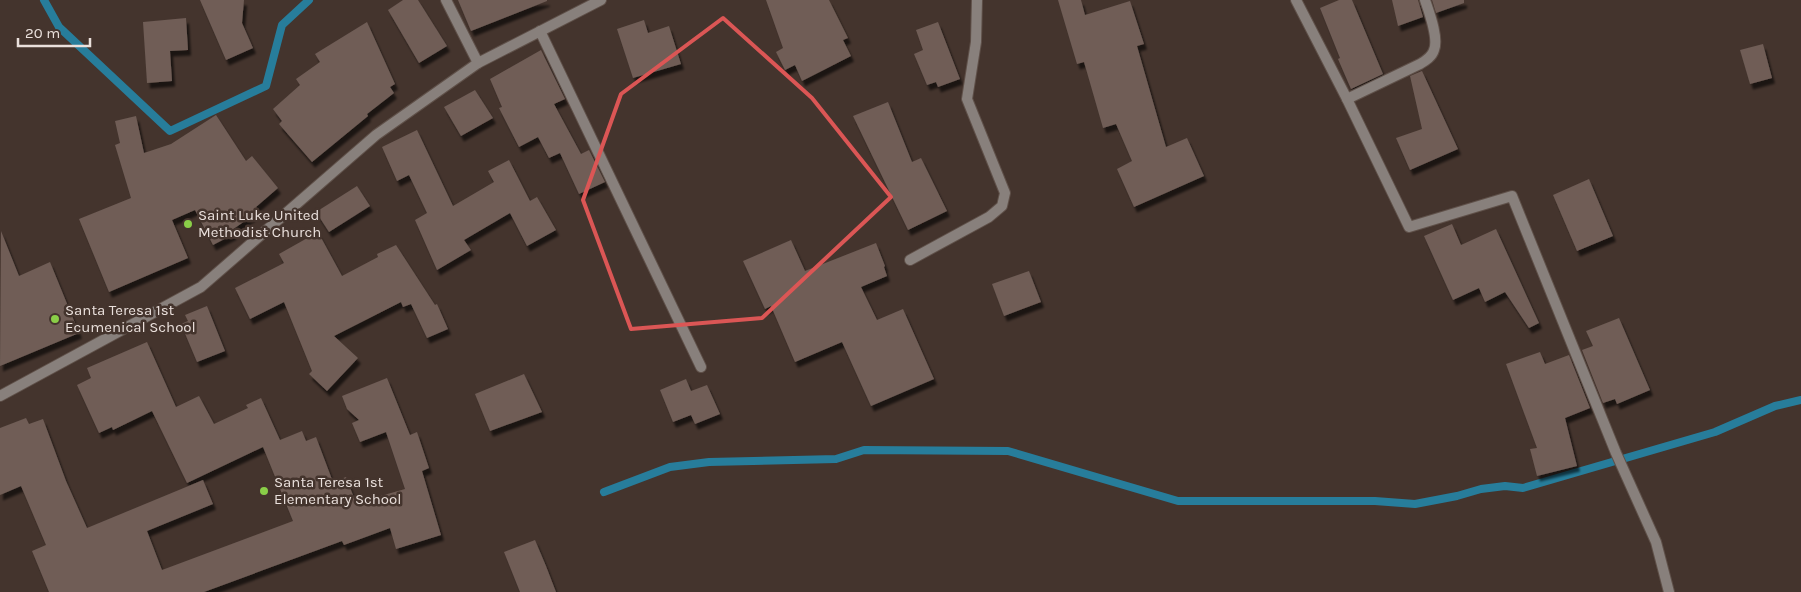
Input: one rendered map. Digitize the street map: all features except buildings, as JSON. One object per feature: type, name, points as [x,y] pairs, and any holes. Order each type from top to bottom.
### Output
[{"type":"street","points":[[446,0],[478,63]]},
{"type":"street","points":[[0,396],[201,287],[376,135],[478,63],[602,0]]},
{"type":"street","points":[[910,260],[990,217],[1002,206],[1005,193],[967,100],[976,42],[977,0]]},
{"type":"street","points":[[1296,0],[1409,227],[1512,196],[1616,453],[1656,542],[1669,592]]},
{"type":"street","points":[[1347,100],[1420,64],[1430,57],[1435,50],[1435,37],[1425,0]]},
{"type":"street","points":[[540,31],[701,367]]},
{"type":"highlighted area","points":[[723,18],[812,98],[891,197],[762,318],[631,329],[583,200],[621,94]]},
{"type":"waterway","points":[[44,0],[59,27],[170,131],[266,86],[282,25],[309,0]]},
{"type":"waterway","points":[[604,492],[670,467],[709,462],[836,459],[864,450],[1008,451],[1178,501],[1375,501],[1415,504],[1457,496],[1481,489],[1505,486],[1523,488],[1715,432],[1775,406],[1801,400]]},
{"type":"place","name":"Saint Luke United Methodist Church","points":[[188,224]]},
{"type":"place","name":"Santa Teresa 1st Ecumenical School","points":[[55,319]]},
{"type":"place","name":"Santa Teresa 1st Elementary School","points":[[264,491]]}]
